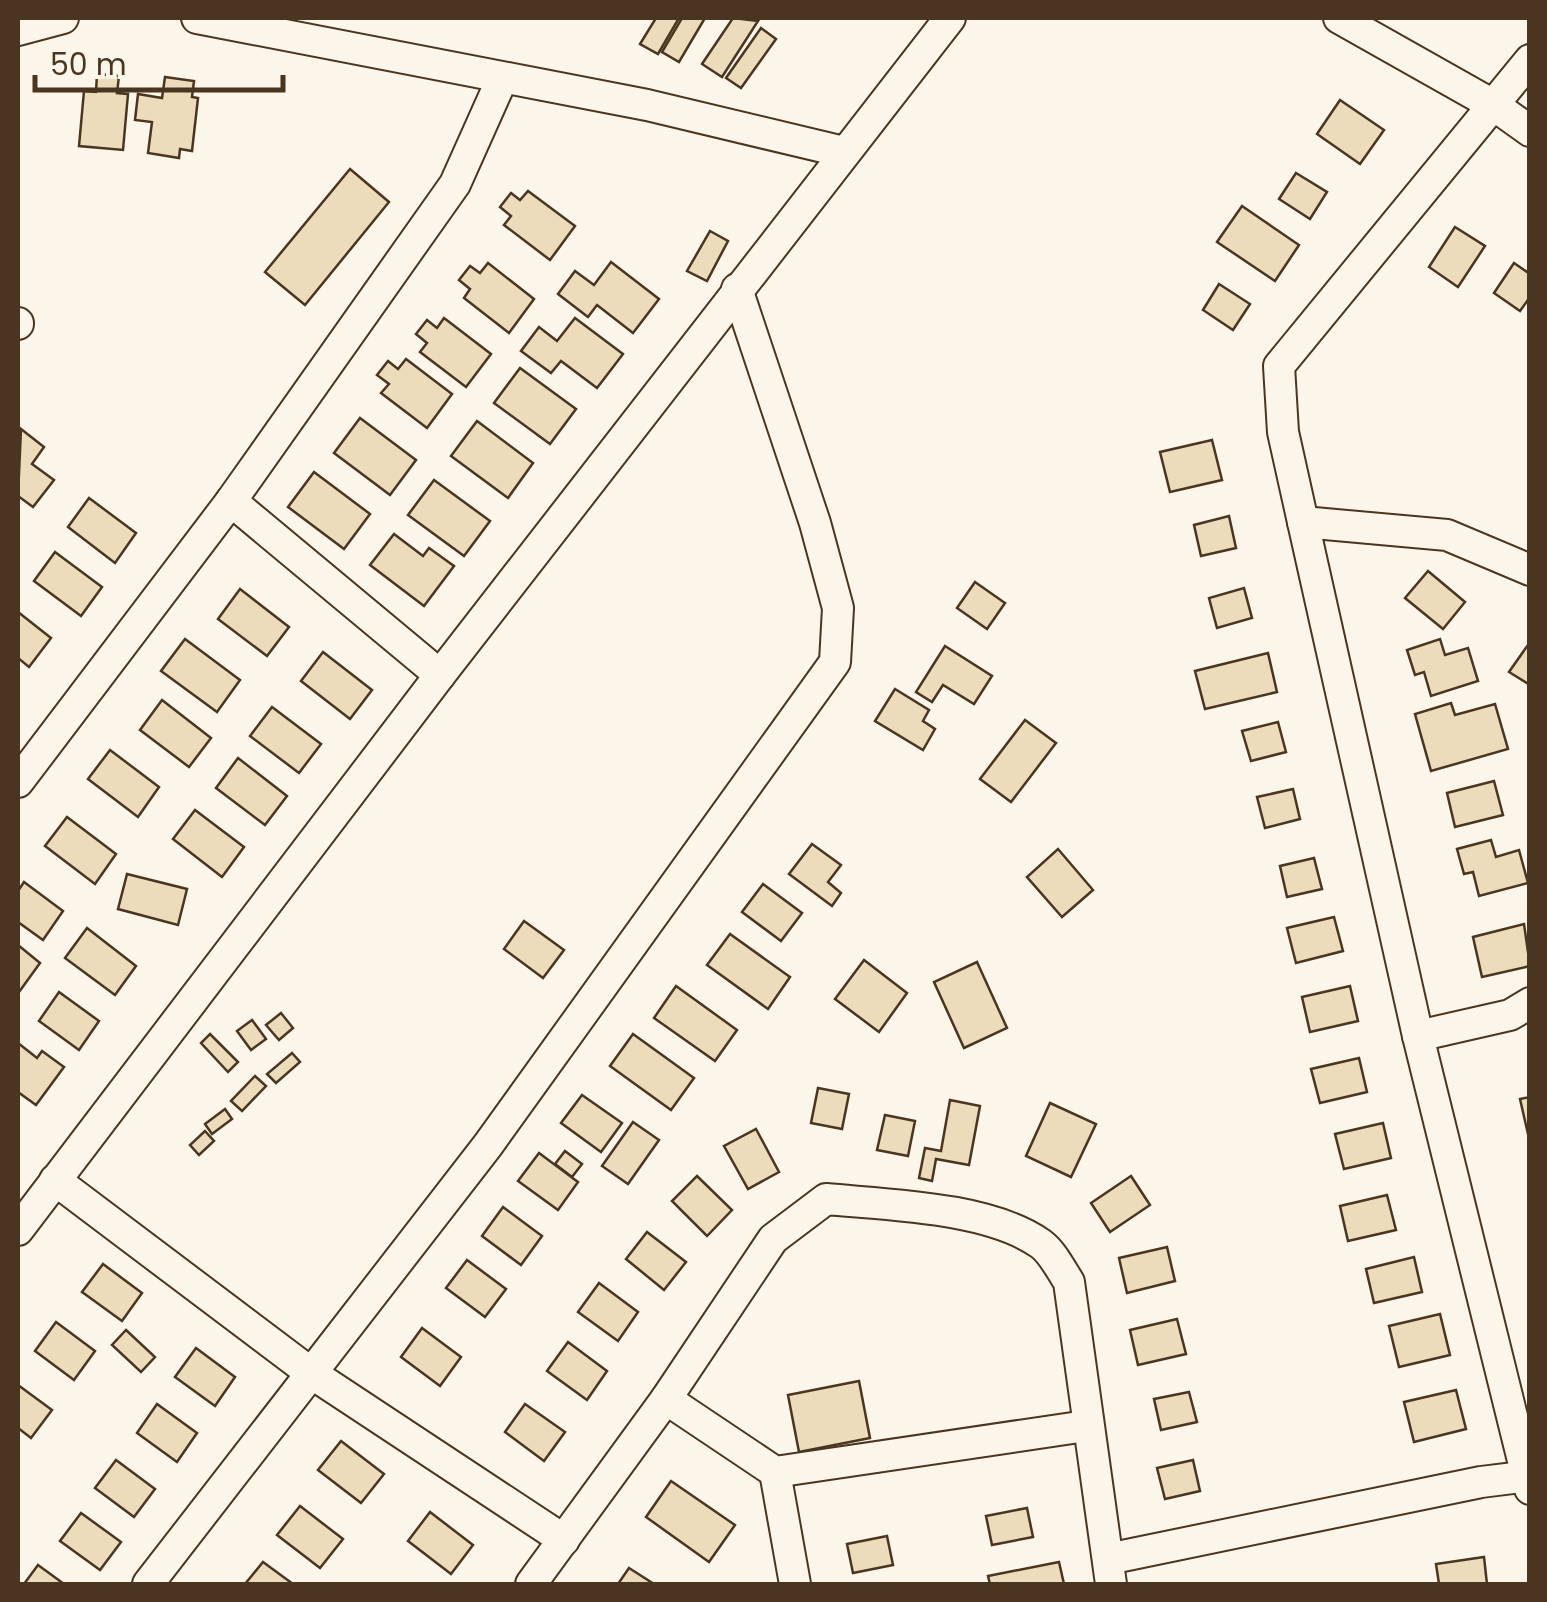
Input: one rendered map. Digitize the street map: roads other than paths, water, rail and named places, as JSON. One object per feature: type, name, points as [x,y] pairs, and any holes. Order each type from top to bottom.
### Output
[{"type":"street","points":[[18,30],[63,18]]},
{"type":"street","points":[[197,18],[647,105],[844,152]]},
{"type":"street","points":[[18,1230],[440,675],[950,18]]},
{"type":"street","points":[[1346,18],[1530,131]]},
{"type":"street","points":[[532,1584],[666,1399],[773,1239],[826,1199],[922,1208],[1016,1230],[1045,1247],[1069,1282],[1086,1426],[1110,1572],[1529,1480],[1418,1036],[1303,522],[1284,432],[1280,366],[1530,60]]},
{"type":"street","points":[[18,782],[231,500],[455,184],[502,79]]},
{"type":"street","points":[[148,1584],[499,1129],[835,662],[838,608],[815,523],[737,289]]},
{"type":"street","points":[[231,500],[440,675]]},
{"type":"street","points":[[1303,522],[1447,535],[1530,570]]},
{"type":"street","points":[[1418,1036],[1510,1016],[1530,1003]]},
{"type":"street","points":[[55,1180],[311,1374],[564,1540]]},
{"type":"street","points":[[666,1399],[776,1472],[1086,1426]]},
{"type":"street","points":[[776,1472],[795,1584]]}]
